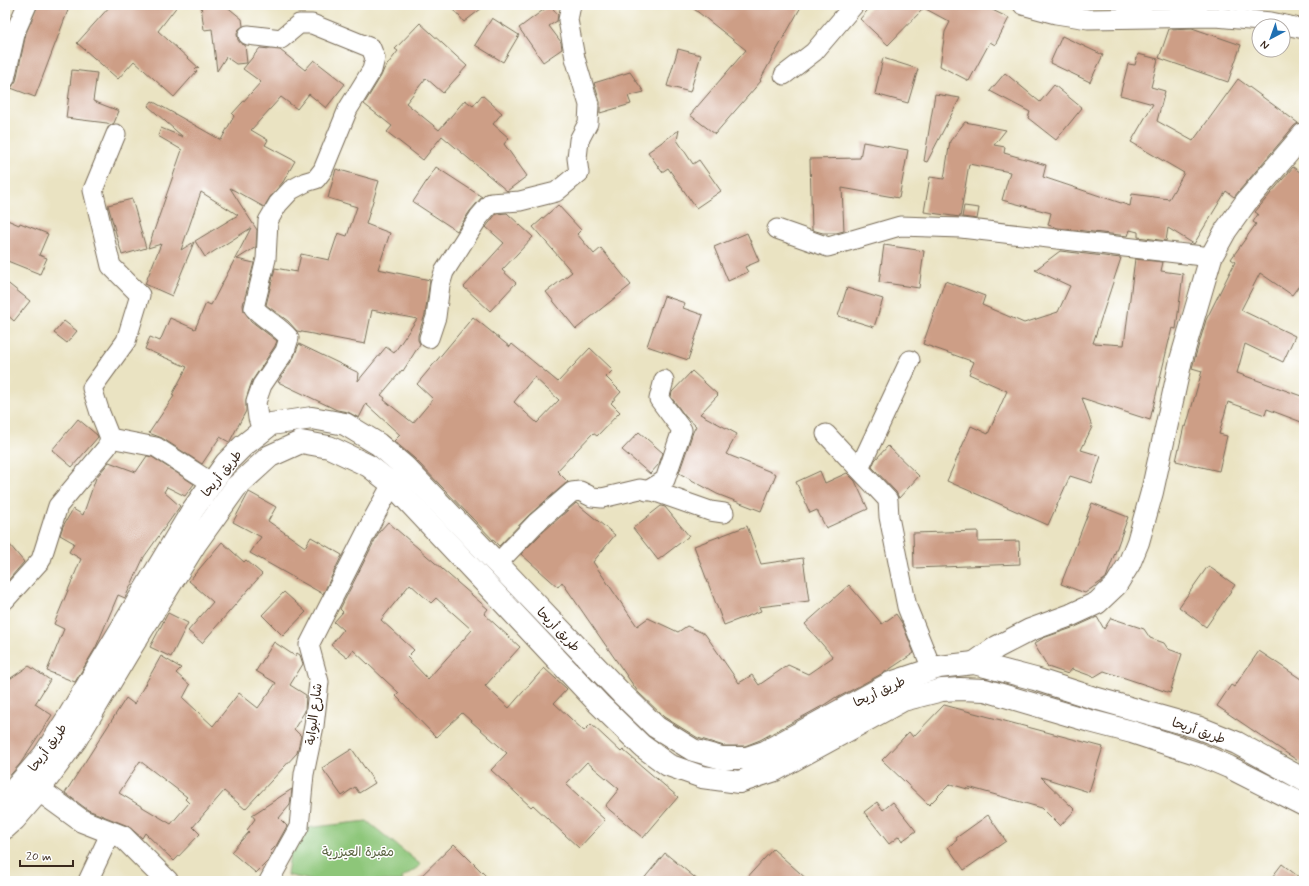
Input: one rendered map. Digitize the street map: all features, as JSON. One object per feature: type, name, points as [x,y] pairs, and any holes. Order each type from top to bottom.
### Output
[{"type":"main road","points":[[974,663],[997,647],[1030,630],[1072,615],[1097,603],[1116,585],[1126,569],[1138,542],[1152,492],[1181,360],[1212,257],[1226,230],[1246,202],[1304,134]]},
{"type":"main road","name":"طريق أريحا","points":[[5,828],[15,819],[44,755],[192,511],[226,463],[243,446],[271,424],[312,418],[345,424],[378,444],[405,467],[621,693],[656,727],[693,750],[722,758],[747,758],[765,752],[891,683],[939,666],[974,663],[1197,727],[1237,743],[1304,780]]},
{"type":"main road","name":"طريق أريحا","points":[[5,800],[31,785],[75,741],[196,543],[236,487],[270,456],[301,442],[329,447],[369,466],[392,484],[599,704],[637,741],[668,765],[702,777],[739,782],[775,770],[903,700],[942,690],[985,690],[1132,732],[1196,753],[1229,767],[1304,805]]},
{"type":"main road","points":[[1010,697],[1016,674]]},
{"type":"main road","points":[[31,785],[82,821],[123,837],[167,881]]},
{"type":"street","points":[[5,79],[16,30],[27,5]]},
{"type":"street","points":[[429,338],[436,317],[440,285],[444,272],[479,217],[491,203],[520,201],[556,192],[579,173],[577,158],[579,140],[588,123],[589,105],[575,58],[568,20],[571,5]]},
{"type":"street","points":[[784,75],[814,52],[854,5]]},
{"type":"street","points":[[1024,5],[1056,14],[1088,19],[1165,16],[1216,17],[1271,22],[1304,29]]},
{"type":"street","points":[[248,36],[281,39],[299,24],[312,24],[371,48],[374,58],[372,70],[348,109],[323,170],[316,178],[291,190],[278,204],[268,221],[266,259],[254,308],[262,316],[282,330],[289,338],[285,351],[262,385],[256,402],[258,418],[262,431]]},
{"type":"street","points":[[5,600],[41,560],[58,506],[107,447],[110,438],[100,414],[92,388],[126,340],[140,295],[111,266],[93,190],[116,134]]},
{"type":"street","points":[[777,229],[828,247],[900,226],[961,228],[1212,257]]},
{"type":"street","points":[[859,469],[910,360]]},
{"type":"street","points":[[647,490],[665,480],[682,430],[659,399],[664,380]]},
{"type":"street","points":[[826,434],[888,500],[888,517],[908,607],[932,669]]},
{"type":"street","points":[[110,438],[156,447],[212,483]]},
{"type":"street","name":"شارع البوابة","points":[[269,881],[299,827],[304,774],[314,726],[319,682],[309,645],[392,484],[405,467]]},
{"type":"street","points":[[497,564],[536,523],[572,492],[580,491],[592,497],[602,498],[640,489],[656,492],[710,511],[724,513]]},
{"type":"street","points":[[88,881],[110,832]]},
{"type":"green space","name":"مقبرة العيزرية","points":[[367,821],[421,865],[402,878],[403,881],[314,881],[287,875],[290,852],[306,828]]},
{"type":"building","points":[[38,5],[70,5],[35,97],[11,88],[16,81],[26,33]]},
{"type":"building","points":[[111,5],[178,5],[158,31],[199,68],[195,69],[197,71],[174,97],[134,61],[118,79],[77,43]]},
{"type":"building","points":[[201,5],[225,5],[242,19],[243,26],[239,29],[237,34],[238,40],[241,44],[245,45],[247,63],[236,64],[226,57],[217,71],[212,29],[204,30]]},
{"type":"building","points":[[450,5],[486,5],[464,22]]},
{"type":"building","points":[[550,5],[558,15],[557,21],[549,26],[561,42],[562,49],[543,62],[519,28]]},
{"type":"building","points":[[689,5],[802,5],[760,80],[761,81],[715,134],[690,115],[746,50]]},
{"type":"building","points":[[872,5],[982,5],[1009,18],[995,45],[990,42],[969,81],[940,66],[945,32],[950,22],[924,8],[888,45],[860,19]]},
{"type":"building","points":[[492,18],[519,35],[503,62],[475,45]]},
{"type":"building","points":[[420,23],[467,66],[443,93],[426,78],[406,103],[439,130],[465,100],[473,106],[482,95],[502,113],[493,124],[509,138],[504,144],[527,176],[507,191],[442,136],[423,160],[387,132],[392,126],[364,104],[384,69],[398,51],[395,49]]},
{"type":"building","points":[[1192,28],[1241,45],[1228,82],[1159,58],[1169,29]]},
{"type":"building","points":[[1062,36],[1103,55],[1090,82],[1050,63]]},
{"type":"building","points":[[260,48],[280,50],[305,70],[314,60],[345,84],[326,108],[309,94],[297,109],[281,97],[251,130],[268,140],[265,145],[295,161],[283,182],[270,197],[264,207],[230,188],[257,230],[256,247],[237,259],[254,263],[243,305],[244,311],[251,321],[277,341],[252,381],[246,399],[246,411],[230,441],[229,442],[220,437],[202,464],[162,438],[149,433],[174,396],[172,395],[187,367],[145,349],[150,337],[160,341],[170,318],[195,329],[206,303],[211,305],[251,228],[205,257],[195,241],[238,215],[201,192],[181,250],[194,242],[172,296],[145,284],[161,244],[148,248],[182,150],[158,136],[161,128],[183,137],[148,106],[152,101],[221,140],[234,116],[232,114],[261,82],[243,69]]},
{"type":"building","points":[[678,49],[701,55],[690,92],[667,86]]},
{"type":"building","points":[[1138,54],[1158,59],[1151,87],[1165,91],[1157,121],[1193,141],[1238,79],[1298,123],[1234,197],[1226,191],[1194,244],[1168,228],[1166,241],[1138,237],[1138,232],[1130,230],[1128,236],[1058,228],[1048,225],[1051,213],[1002,200],[1010,172],[969,164],[960,217],[924,212],[930,177],[944,179],[950,141],[965,122],[1006,130],[994,145],[1005,147],[1004,153],[1046,165],[1043,177],[1130,206],[1132,194],[1169,199],[1184,173],[1131,142],[1153,104],[1120,95],[1128,64],[1135,65]]},
{"type":"building","points":[[883,58],[918,69],[908,103],[875,94]]},
{"type":"building","points":[[72,70],[97,73],[93,101],[119,111],[114,123],[111,125],[107,123],[66,118]]},
{"type":"building","points":[[630,72],[644,92],[628,96],[631,104],[600,113],[600,102],[594,83]]},
{"type":"building","points":[[1005,73],[1040,102],[1054,85],[1082,108],[1056,140],[1028,118],[1030,112],[990,91]]},
{"type":"building","points":[[935,94],[960,98],[927,162],[924,161]]},
{"type":"building","points":[[679,130],[677,140],[693,164],[699,160],[721,191],[696,208],[668,168],[662,172],[648,152]]},
{"type":"building","points":[[863,142],[908,150],[899,198],[842,188],[844,231],[836,233],[823,233],[812,230],[810,159],[860,158]]},
{"type":"building","points":[[436,167],[482,197],[470,211],[457,231],[413,202]]},
{"type":"building","points":[[1293,167],[1304,175],[1304,279],[1292,295],[1260,273],[1241,310],[1295,336],[1283,362],[1245,344],[1237,373],[1304,397],[1304,423],[1267,409],[1265,415],[1228,402],[1219,434],[1227,436],[1219,471],[1176,461],[1184,426],[1186,427],[1202,371],[1192,368],[1206,320],[1235,262],[1231,259],[1256,224],[1253,222],[1258,214],[1255,212]]},
{"type":"building","points":[[336,169],[379,181],[366,224],[390,233],[378,269],[430,280],[425,315],[418,335],[420,344],[403,371],[402,370],[381,395],[385,398],[384,400],[413,423],[433,399],[417,384],[473,317],[510,347],[512,344],[558,382],[590,348],[613,370],[606,377],[621,392],[611,403],[620,412],[597,436],[593,433],[557,471],[568,482],[529,515],[499,546],[414,458],[394,441],[400,435],[366,404],[359,418],[348,412],[337,410],[278,382],[294,357],[299,344],[359,373],[358,381],[386,347],[394,353],[417,319],[372,310],[365,344],[297,331],[288,321],[266,305],[275,268],[297,272],[301,254],[329,260],[338,233],[347,236],[357,207],[328,198]],"holes":[[[534,377],[559,400],[537,423],[514,402]]]},
{"type":"building","points":[[132,199],[146,248],[122,255],[108,205]]},
{"type":"building","points":[[558,205],[581,230],[577,234],[594,254],[601,248],[631,285],[576,329],[546,292],[572,272],[533,227]]},
{"type":"building","points":[[964,206],[979,208],[977,219],[962,217]]},
{"type":"building","points":[[507,213],[533,237],[502,270],[516,283],[490,311],[464,287],[504,243],[486,227],[496,214]]},
{"type":"building","points":[[5,219],[48,234],[39,255],[47,258],[40,274],[5,260]]},
{"type":"building","points":[[747,233],[759,261],[745,267],[748,272],[728,281],[714,247]]},
{"type":"building","points":[[884,245],[924,251],[919,288],[879,282]]},
{"type":"building","points":[[1060,251],[1121,258],[1093,343],[1124,345],[1135,259],[1163,262],[1161,271],[1183,274],[1176,329],[1172,328],[1150,420],[1082,398],[1092,427],[1081,450],[1101,456],[1092,483],[1070,476],[1048,525],[947,481],[971,426],[988,434],[1007,391],[969,374],[974,362],[923,344],[945,281],[985,296],[982,305],[1024,323],[1058,312],[1070,286],[1035,270]]},
{"type":"building","points":[[5,281],[30,301],[14,321],[5,313]]},
{"type":"building","points":[[847,288],[883,299],[874,327],[838,316]]},
{"type":"building","points":[[664,296],[685,303],[683,308],[703,315],[688,360],[647,346]]},
{"type":"building","points":[[64,321],[77,331],[67,343],[54,333]]},
{"type":"building","points":[[692,371],[718,395],[700,414],[737,434],[726,454],[776,474],[761,511],[717,494],[679,473],[696,426],[685,416],[671,397],[672,392]]},
{"type":"building","points":[[78,419],[98,437],[72,467],[52,450]]},
{"type":"building","points":[[639,432],[663,453],[659,464],[650,474],[622,450]]},
{"type":"building","points":[[888,446],[919,476],[899,498],[896,492],[872,467],[875,460]]},
{"type":"building","points":[[147,456],[152,457],[194,484],[185,496],[167,487],[164,492],[180,506],[144,557],[125,598],[118,595],[96,647],[75,682],[47,671],[64,629],[54,624],[81,559],[69,552],[74,543],[60,535],[63,526],[73,509],[83,515],[96,478],[109,462],[136,472]]},
{"type":"building","points":[[820,471],[825,483],[847,473],[855,481],[868,509],[826,528],[817,510],[810,513],[796,482]]},
{"type":"building","points":[[249,492],[276,507],[268,521],[305,547],[311,537],[342,555],[323,594],[250,553],[261,537],[233,522]]},
{"type":"building","points":[[576,503],[615,535],[593,562],[637,626],[648,618],[678,632],[687,626],[705,634],[739,683],[752,675],[759,685],[788,665],[808,674],[833,657],[805,624],[849,585],[882,624],[896,614],[902,623],[914,653],[887,671],[837,698],[836,697],[760,740],[745,746],[724,746],[698,738],[664,717],[638,692],[562,582],[558,587],[521,554],[544,531]]},
{"type":"building","points":[[1092,503],[1128,517],[1106,578],[1085,593],[1061,584]]},
{"type":"building","points":[[661,506],[665,507],[689,536],[658,560],[633,528]]},
{"type":"building","points":[[388,522],[488,609],[484,614],[520,647],[485,686],[509,708],[544,668],[567,689],[554,703],[584,731],[591,724],[621,752],[623,750],[678,797],[643,838],[605,806],[619,789],[587,762],[566,784],[605,820],[579,848],[533,805],[531,807],[491,770],[507,753],[462,713],[436,737],[396,696],[399,693],[353,650],[347,658],[331,645],[343,630],[334,622],[343,612],[340,609],[379,532]],"holes":[[[410,584],[431,603],[436,598],[472,630],[428,679],[407,657],[414,650],[381,620]]]},
{"type":"building","points":[[747,526],[761,564],[803,558],[809,601],[759,607],[761,611],[724,625],[694,546]]},
{"type":"building","points":[[978,531],[978,542],[1019,541],[1020,564],[914,568],[913,533]]},
{"type":"building","points":[[5,539],[24,562],[5,584]]},
{"type":"building","points":[[222,542],[244,562],[246,560],[262,574],[202,643],[188,631],[213,602],[189,581]]},
{"type":"building","points":[[1208,566],[1235,585],[1206,627],[1179,607]]},
{"type":"building","points":[[284,592],[306,612],[283,636],[262,615]]},
{"type":"building","points":[[168,613],[188,623],[171,657],[150,647]]},
{"type":"building","points":[[1097,617],[1104,629],[1111,618],[1144,629],[1150,638],[1164,643],[1168,649],[1182,654],[1170,693],[1104,671],[1094,677],[1072,669],[1068,674],[1048,667],[1034,644],[1043,638],[1075,627]]},
{"type":"building","points":[[274,642],[295,656],[297,653],[300,655],[303,664],[290,685],[306,695],[305,711],[294,729],[301,736],[297,753],[245,809],[224,791],[193,827],[200,834],[174,861],[145,833],[142,838],[128,826],[88,810],[65,793],[126,698],[134,704],[161,656],[181,668],[176,673],[190,685],[183,698],[213,726],[239,693],[258,708],[276,683],[256,671]],"holes":[[[140,761],[187,797],[185,799],[189,803],[171,824],[119,793]]]},
{"type":"building","points":[[1259,651],[1304,681],[1304,765],[1217,706],[1231,685],[1234,687]]},
{"type":"building","points":[[29,666],[50,680],[35,704],[52,715],[20,764],[5,781],[5,682]]},
{"type":"building","points":[[944,705],[1103,747],[1089,792],[1041,777],[1075,810],[1060,826],[1042,808],[968,787],[971,790],[950,784],[929,805],[882,760],[909,732],[913,737]]},
{"type":"building","points":[[352,749],[375,783],[359,793],[355,787],[342,796],[322,768]]},
{"type":"building","points":[[292,789],[290,805],[279,818],[287,826],[276,846],[270,852],[272,854],[268,861],[256,873],[231,852],[249,832],[247,830],[255,819],[252,815]]},
{"type":"building","points":[[877,802],[883,810],[893,802],[916,831],[902,841],[899,836],[889,844],[864,812]]},
{"type":"building","points":[[988,815],[1006,841],[964,870],[948,847],[957,840],[956,838]]},
{"type":"building","points":[[454,844],[491,881],[416,881]]},
{"type":"building","points":[[773,849],[809,881],[744,881]]},
{"type":"building","points":[[665,853],[699,881],[642,881]]},
{"type":"building","points":[[1282,864],[1304,881],[1269,881]]}]
